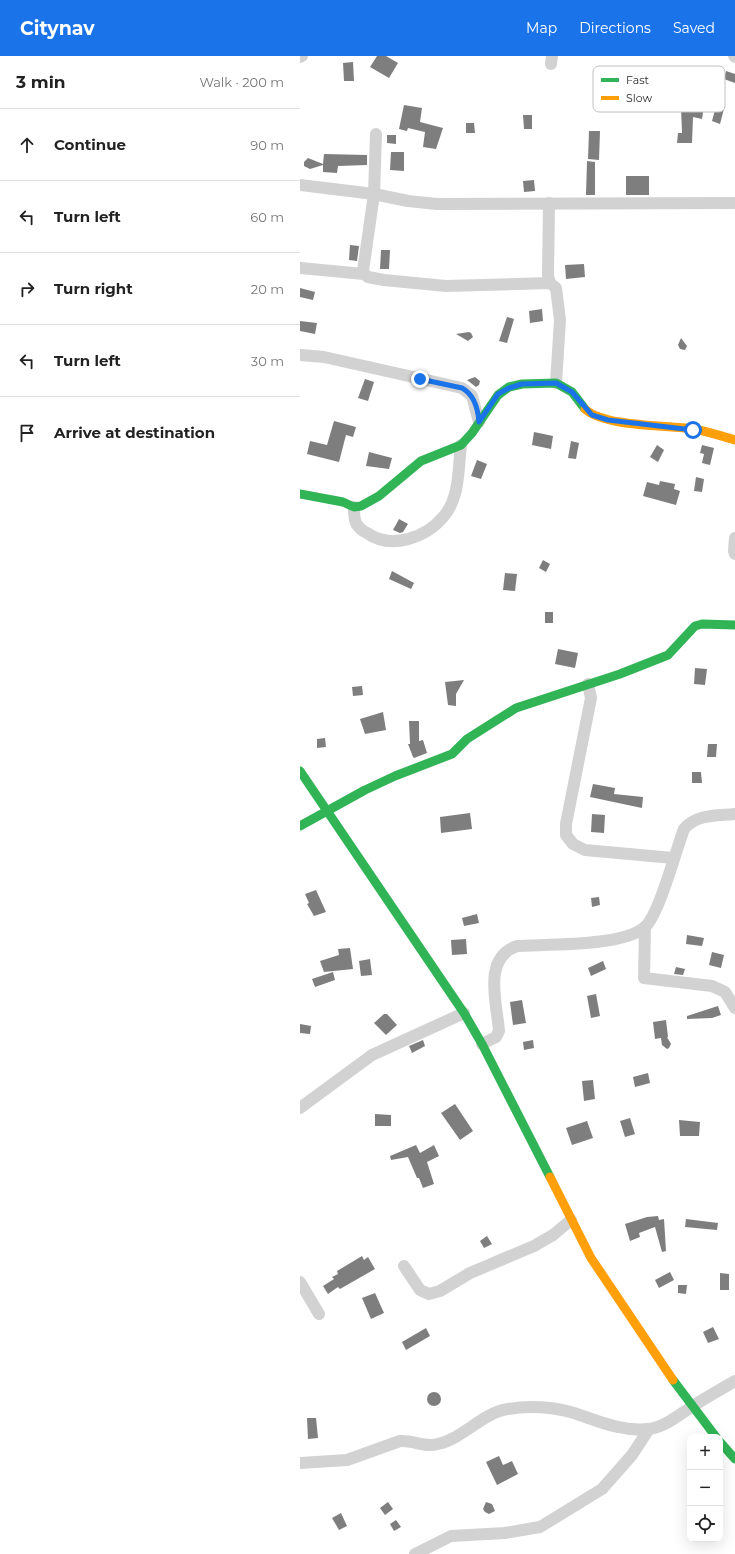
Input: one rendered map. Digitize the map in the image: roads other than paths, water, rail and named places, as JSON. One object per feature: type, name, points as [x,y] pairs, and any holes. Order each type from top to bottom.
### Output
[{"type":"street","points":[[364,274],[363,270],[374,194],[376,134]]},
{"type":"street","points":[[300,186],[374,194],[408,201],[437,204],[735,203]]},
{"type":"street","points":[[549,204],[548,276],[550,283],[556,288],[560,310],[556,383]]},
{"type":"street","points":[[300,268],[364,274],[368,277],[384,280],[446,286],[550,283]]},
{"type":"street","points":[[300,358],[324,357],[462,388],[472,396],[479,422]]},
{"type":"street","points":[[300,494],[343,502],[354,507],[361,506],[378,496],[421,461],[461,445],[498,394],[509,388],[522,384],[556,383],[572,392],[592,415],[603,418],[706,432],[735,440]]},
{"type":"street","points":[[354,507],[356,523],[362,530],[375,539],[393,542],[409,539],[425,532],[443,517],[453,501],[457,487],[461,445]]},
{"type":"street","points":[[735,538],[735,554]]},
{"type":"street","points":[[300,826],[328,812],[365,790],[395,776],[452,754],[468,739],[516,708],[668,656],[695,626],[702,624],[735,625]]},
{"type":"street","points":[[588,684],[591,698],[566,824],[566,835],[573,844],[585,850],[673,858]]},
{"type":"street","points":[[300,771],[464,1013],[482,1044],[591,1258],[714,1434]]},
{"type":"street","points":[[482,1044],[496,1037],[499,1031],[494,995],[494,976],[497,963],[508,949],[524,945],[592,943],[621,937],[635,932],[645,926],[651,919],[660,898],[684,829],[690,821],[698,818],[735,814]]},
{"type":"street","points":[[645,926],[644,978],[712,986],[725,992],[735,1008]]},
{"type":"street","points":[[300,1108],[372,1054],[464,1013]]},
{"type":"street","points":[[404,1266],[420,1290],[429,1294],[440,1291],[470,1273],[534,1246],[553,1235],[571,1220]]},
{"type":"street","points":[[300,1282],[319,1314]]},
{"type":"street","points":[[300,1463],[347,1460],[400,1441],[409,1440],[421,1445],[438,1445],[453,1439],[482,1420],[507,1409],[544,1407],[573,1413],[625,1429],[649,1429],[674,1419],[735,1381]]},
{"type":"street","points":[[415,1554],[451,1536],[505,1533],[540,1528],[576,1507],[602,1489],[632,1455],[649,1429]]},
{"type":"street","points":[[723,1446],[735,1460]]}]
